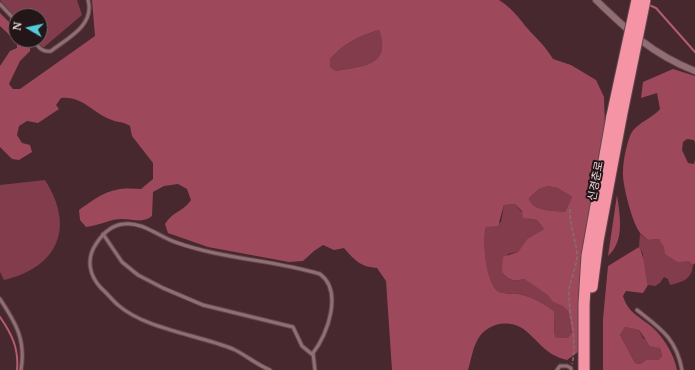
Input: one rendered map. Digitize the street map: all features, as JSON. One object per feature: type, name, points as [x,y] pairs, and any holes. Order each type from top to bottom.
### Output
[{"type":"highway","name":"신경춘로","points":[[591,370],[592,295],[598,241],[637,0]]},
{"type":"highway","name":"신경춘로","points":[[584,370],[584,304],[588,256],[617,117],[645,0]]},
{"type":"street","points":[[596,0],[639,40],[666,58],[695,71]]},
{"type":"lane","points":[[40,48],[45,52],[51,51],[81,28],[90,10],[88,0]]},
{"type":"lane","points":[[0,4],[8,12]]},
{"type":"lane","points":[[270,370],[235,350],[149,322],[118,306],[96,282],[90,273],[90,261],[94,247],[103,234],[113,226],[126,223],[141,227],[175,242],[198,249],[320,274],[327,279],[331,287],[332,296],[327,330],[313,355],[315,370]]},
{"type":"lane","points":[[103,234],[122,262],[138,275],[169,291],[203,305],[293,327],[302,346],[313,355]]},
{"type":"lane","points":[[0,299],[16,323],[23,349],[21,370]]},
{"type":"lane","points":[[636,310],[662,330],[672,340],[680,358],[682,370]]},
{"type":"lane","points":[[557,370],[560,366],[567,366],[571,369]]},
{"type":"path","points":[[570,209],[570,218],[577,254],[569,294],[574,335],[574,356],[571,369]]},
{"type":"shaded area","points":[[0,0],[77,0],[82,15],[48,44],[48,8],[8,8],[8,10]]},
{"type":"shaded area","points":[[92,0],[499,0],[515,13],[553,59],[571,65],[596,80],[604,97],[605,127],[581,257],[578,306],[578,352],[567,360],[552,354],[522,328],[515,325],[502,324],[489,328],[479,337],[473,349],[468,370],[392,370],[386,281],[377,268],[366,266],[358,262],[344,248],[334,250],[323,245],[303,261],[289,262],[208,247],[168,233],[165,224],[171,216],[185,207],[191,200],[187,189],[178,184],[164,186],[153,192],[152,216],[145,220],[118,219],[86,227],[80,220],[79,210],[107,192],[131,188],[141,189],[153,179],[153,163],[132,136],[130,126],[105,117],[82,102],[69,98],[61,98],[56,105],[59,109],[38,123],[27,121],[19,126],[17,135],[22,143],[30,145],[32,152],[19,160],[12,159],[0,147],[0,66],[10,51],[17,48],[30,48],[30,51],[20,61],[9,84],[13,89],[20,89],[95,36]],"holes":[[[379,30],[382,42],[382,51],[372,62],[356,68],[336,71],[330,67],[330,59],[335,53],[346,44],[358,38]],[[548,186],[558,188],[572,197],[565,212],[544,210],[534,206],[531,203],[529,198],[539,189]],[[515,204],[522,211],[523,218],[537,220],[544,229],[527,239],[518,252],[503,257],[502,272],[512,280],[524,279],[548,295],[553,302],[563,306],[568,311],[572,333],[568,338],[556,338],[554,331],[554,311],[528,296],[499,292],[491,281],[486,262],[486,227],[498,226],[504,205]]]},
{"type":"shaded area","points":[[0,13],[8,21],[8,34],[0,26]]},
{"type":"shaded area","points":[[379,30],[382,42],[382,51],[372,62],[356,68],[336,71],[330,67],[330,59],[346,44]]},
{"type":"shaded area","points":[[673,69],[695,76],[695,143],[694,140],[687,139],[683,142],[682,150],[688,163],[694,164],[695,160],[695,263],[693,265],[688,261],[678,262],[665,254],[664,247],[659,239],[648,240],[641,234],[632,214],[626,195],[623,178],[625,154],[632,132],[660,109],[657,93],[641,98],[643,82]]},
{"type":"shaded area","points":[[45,180],[54,197],[59,214],[60,229],[56,243],[49,255],[38,266],[23,274],[4,280],[0,272],[0,185]]},
{"type":"shaded area","points":[[548,186],[558,188],[572,197],[565,212],[544,210],[534,206],[531,203],[529,198],[539,189]]},
{"type":"shaded area","points":[[617,195],[620,220],[619,236],[617,243],[608,256]]},
{"type":"shaded area","points":[[515,204],[528,219],[537,220],[544,229],[527,239],[518,252],[508,254],[502,272],[512,280],[524,279],[549,295],[553,302],[563,305],[568,311],[572,334],[568,338],[556,338],[554,331],[554,311],[528,296],[499,292],[491,281],[486,262],[486,227],[501,222],[504,205]]},
{"type":"shaded area","points":[[640,234],[648,240],[659,239],[678,261],[688,261],[693,265],[689,277],[679,283],[670,285],[668,279],[664,277],[660,283],[655,286],[648,285],[643,271],[643,254],[639,247]]},
{"type":"shaded area","points":[[639,247],[648,285],[643,293],[626,291],[623,296],[625,302],[634,314],[652,327],[661,336],[674,358],[677,370],[603,370],[603,319],[608,266]],"holes":[[[625,327],[639,330],[650,346],[660,348],[662,356],[658,360],[646,360],[640,364],[635,363],[620,335]]]},
{"type":"shaded area","points":[[625,327],[639,330],[643,338],[660,348],[662,356],[658,360],[646,360],[640,364],[635,363],[620,335]]},
{"type":"waterway","points":[[649,5],[656,8],[695,52]]},
{"type":"waterway","points":[[0,317],[16,348],[17,370]]}]
